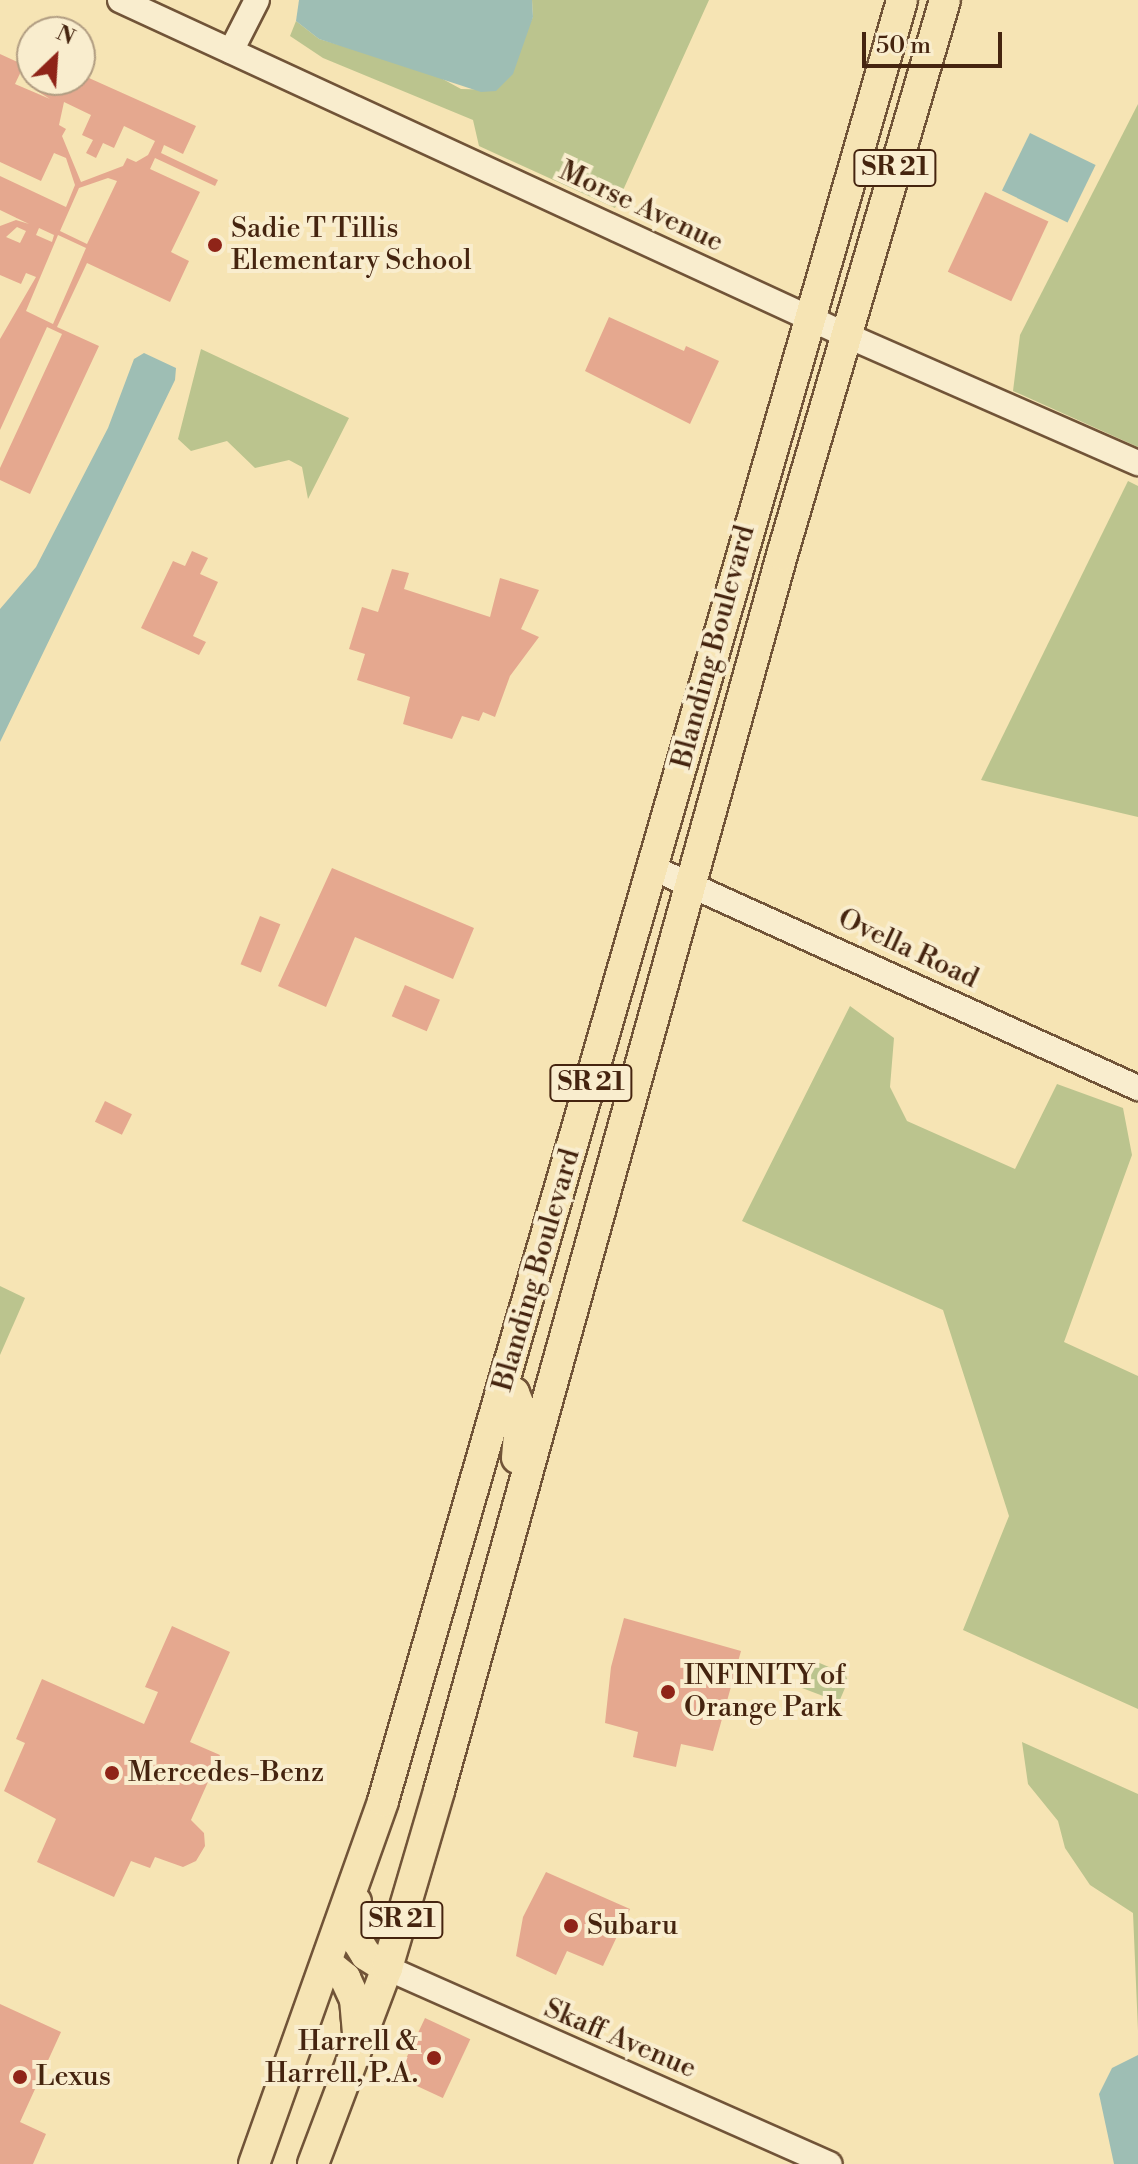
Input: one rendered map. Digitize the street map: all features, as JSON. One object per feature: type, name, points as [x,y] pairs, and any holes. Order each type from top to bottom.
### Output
[{"type":"main road","name":"Blanding Boulevard","points":[[254,2164],[355,1888],[503,1386],[653,868],[749,520],[902,0]]},
{"type":"main road","name":"Blanding Boulevard","points":[[313,2164],[387,1968],[478,1654],[767,613],[945,0]]},
{"type":"main road","points":[[749,520],[759,558],[753,591],[767,613]]},
{"type":"main road","points":[[478,1654],[478,1598],[521,1436],[518,1401],[503,1386]]},
{"type":"main road","points":[[355,1888],[358,1942],[366,1955],[387,1968]]},
{"type":"main road","points":[[329,1965],[345,1978],[355,1999],[358,2046]]},
{"type":"street","name":"Morse Avenue","points":[[120,0],[846,335],[1138,463]]},
{"type":"street","points":[[231,51],[257,0]]},
{"type":"street","name":"Ovella Road","points":[[653,868],[1138,1088]]},
{"type":"street","name":"Skaff Avenue","points":[[387,1968],[830,2164]]},
{"type":"green space","points":[[532,0],[709,0],[615,208],[479,146],[473,120],[323,58],[290,36],[296,21],[319,39],[428,71],[461,89],[496,90],[533,17]]},
{"type":"green space","points":[[1138,104],[1138,447],[1013,391],[1020,335]]},
{"type":"green space","points":[[201,349],[349,418],[308,499],[302,467],[289,460],[255,468],[227,441],[191,451],[178,439]]},
{"type":"green space","points":[[1128,481],[1138,486],[1138,817],[981,780]]},
{"type":"green space","points":[[850,1006],[894,1038],[890,1087],[907,1121],[1015,1169],[1057,1084],[1123,1108],[1132,1155],[1064,1342],[1138,1376],[1138,1709],[963,1630],[1009,1516],[943,1310],[742,1221]]},
{"type":"green space","points":[[0,1286],[25,1298],[0,1355]]},
{"type":"green space","points":[[815,1661],[845,1674],[848,1681],[839,1702],[802,1688]]},
{"type":"green space","points":[[1022,1742],[1138,1794],[1138,2031],[1133,1913],[1090,1885],[1065,1848],[1058,1821],[1028,1784]]},
{"type":"water","points":[[299,0],[532,0],[533,17],[513,74],[496,91],[481,92],[319,39],[296,21]]},
{"type":"water","points":[[1030,133],[1096,165],[1068,223],[1002,191]]},
{"type":"water","points":[[144,353],[176,368],[175,380],[0,742],[0,609],[36,567],[108,428],[134,359]]},
{"type":"water","points":[[1138,2055],[1138,2164],[1114,2164],[1099,2094],[1112,2068]]},
{"type":"building","points":[[0,54],[16,61],[16,96],[50,99],[45,96],[96,96],[96,81],[196,126],[183,154],[164,145],[161,153],[218,180],[215,186],[155,158],[150,169],[200,192],[171,252],[189,261],[170,302],[87,263],[57,327],[99,346],[30,494],[0,480],[0,468],[62,334],[47,327],[0,430],[0,339],[36,277],[26,273],[21,284],[0,275],[0,226],[16,220],[29,224],[0,210],[0,176],[66,207],[75,185],[66,158],[54,153],[41,181],[0,162]],"holes":[[[64,102],[91,115],[82,135],[93,140],[86,153],[96,158],[103,143],[114,148],[124,126],[155,141],[148,155],[136,162],[127,158],[123,166],[81,182],[62,136],[66,129],[59,125]],[[108,178],[117,181],[87,244],[60,231],[79,188]],[[17,227],[26,231],[20,243],[6,237]],[[39,228],[54,235],[52,242],[36,235]],[[58,235],[86,248],[53,324],[26,311]]]},
{"type":"building","points":[[985,192],[1048,222],[1011,301],[948,272]]},
{"type":"building","points":[[609,317],[684,351],[686,346],[719,361],[690,424],[585,371]]},
{"type":"building","points":[[192,551],[208,558],[200,574],[218,582],[193,636],[206,642],[199,655],[141,628],[173,561],[185,566]]},
{"type":"building","points":[[392,569],[409,573],[404,589],[490,617],[500,578],[539,590],[521,629],[539,637],[510,676],[495,717],[483,712],[479,721],[462,716],[452,739],[403,724],[410,697],[357,680],[365,654],[349,649],[362,607],[378,612]]},
{"type":"building","points":[[332,868],[474,928],[453,979],[355,937],[326,1007],[278,986]]},
{"type":"building","points":[[260,916],[280,924],[261,972],[241,964]]},
{"type":"building","points":[[405,985],[440,1000],[427,1031],[392,1016]]},
{"type":"building","points":[[105,1101],[132,1114],[122,1135],[95,1122]]},
{"type":"building","name":"INFINITY of Orange Park","points":[[624,1618],[741,1651],[713,1751],[681,1744],[676,1767],[633,1757],[638,1732],[605,1723],[611,1667]]},
{"type":"building","name":"Mercedes-Benz","points":[[172,1626],[230,1652],[190,1742],[220,1755],[191,1820],[204,1833],[205,1846],[196,1861],[183,1867],[155,1857],[150,1868],[131,1861],[114,1897],[37,1862],[56,1819],[4,1791],[25,1743],[16,1739],[42,1679],[144,1724],[158,1692],[145,1687]]},
{"type":"building","name":"Subaru","points":[[546,1872],[630,1909],[603,1966],[567,1951],[556,1975],[516,1956],[523,1917]]},
{"type":"building","name":"Lexus","points":[[0,2004],[61,2032],[20,2122],[46,2134],[33,2164],[0,2164]]},
{"type":"building","name":"Harrell & Harrell, P.A.","points":[[425,2018],[470,2039],[443,2098],[398,2077]]},
{"type":"place","name":"Sadie T Tillis Elementary School","points":[[215,245]]},
{"type":"place","name":"INFINITY of Orange Park","points":[[668,1692]]},
{"type":"place","name":"Mercedes-Benz","points":[[112,1773]]},
{"type":"place","name":"Subaru","points":[[571,1926]]},
{"type":"place","name":"Harrell & Harrell, P.A.","points":[[434,2058]]},
{"type":"place","name":"Lexus","points":[[20,2077]]}]
